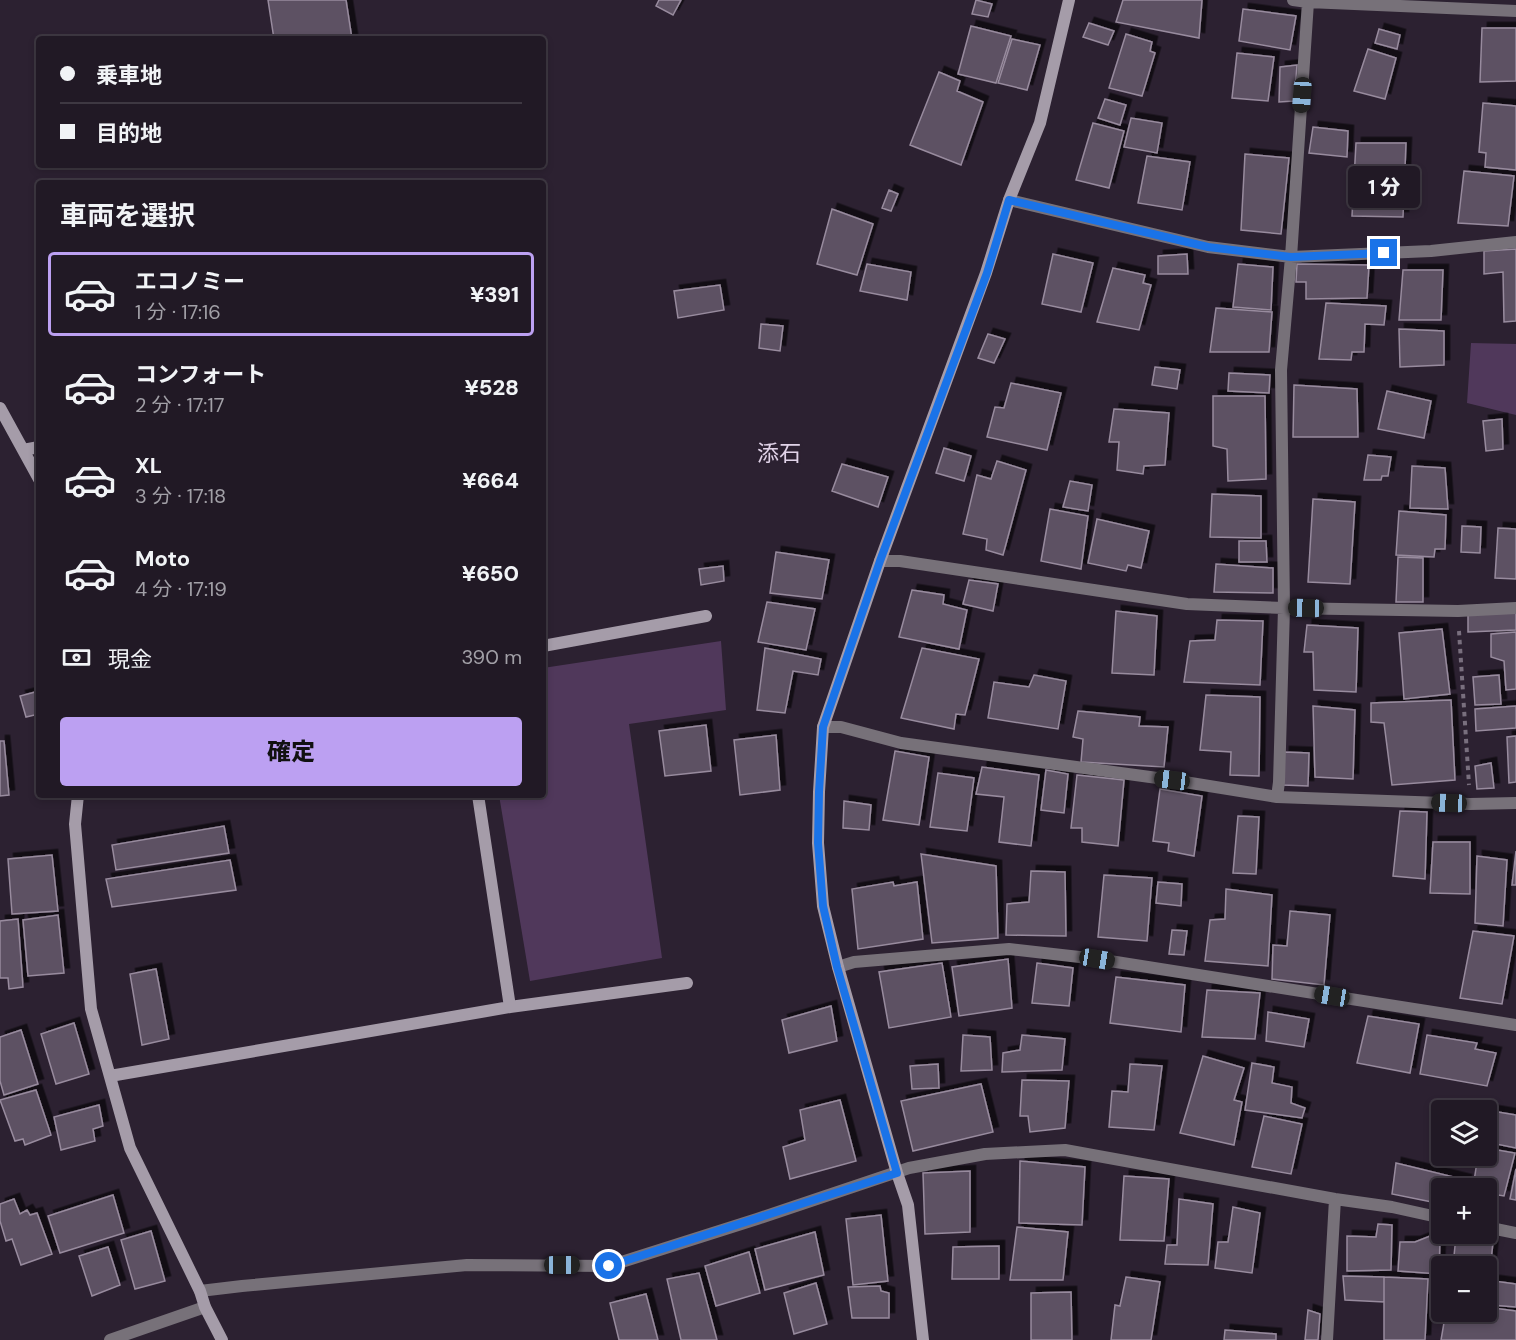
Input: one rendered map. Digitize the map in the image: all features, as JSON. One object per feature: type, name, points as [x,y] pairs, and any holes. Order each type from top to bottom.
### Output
[{"type":"street","points":[[923,1340],[909,1205],[897,1173],[837,967],[823,906],[818,843],[823,727],[880,561],[987,273],[1009,200],[1040,123],[1069,0]]},
{"type":"street","points":[[1293,0],[1399,7],[1508,7]]},
{"type":"street","points":[[1276,796],[1279,782],[1284,608],[1281,370],[1308,2]]},
{"type":"street","points":[[1009,200],[1208,247],[1291,257],[1431,251],[1516,242]]},
{"type":"street","points":[[0,408],[36,474]]},
{"type":"street","points":[[23,450],[36,448]]},
{"type":"street","points":[[880,561],[900,561],[1187,604],[1458,611],[1516,608]]},
{"type":"street","points":[[546,645],[706,616]]},
{"type":"street","points":[[823,727],[841,727],[901,743],[1276,796],[1470,804],[1516,803]]},
{"type":"street","points":[[78,798],[75,824],[92,1009],[130,1148],[222,1340]]},
{"type":"street","points":[[478,798],[510,1007]]},
{"type":"street","points":[[837,967],[854,962],[1009,949],[1097,959],[1516,1025]]},
{"type":"street","points":[[110,1076],[510,1007],[687,983]]},
{"type":"street","points":[[200,1291],[467,1265],[609,1266],[768,1216],[909,1167],[985,1154],[1065,1150],[1431,1216]]},
{"type":"street","points":[[1327,1340],[1335,1199]]},
{"type":"street","points":[[1497,1229],[1516,1233]]},
{"type":"street","points":[[110,1340],[205,1307]]},
{"type":"path","points":[[1458,611],[1470,804]]},
{"type":"shaded area","points":[[1471,343],[1516,344],[1516,415],[1467,403]]},
{"type":"shaded area","points":[[721,641],[726,710],[629,724],[662,958],[530,981],[500,798],[546,798],[546,668]]},
{"type":"building","points":[[268,0],[346,0],[352,36],[274,36]]},
{"type":"building","points":[[659,0],[681,0],[673,15],[656,6]]},
{"type":"building","points":[[976,0],[992,4],[988,17],[972,14]]},
{"type":"building","points":[[1123,0],[1202,0],[1199,38],[1116,22]]},
{"type":"building","points":[[1243,9],[1296,16],[1290,50],[1239,41]]},
{"type":"building","points":[[1089,23],[1114,31],[1108,45],[1083,37]]},
{"type":"building","points":[[971,26],[1011,36],[996,83],[958,74]]},
{"type":"building","points":[[1482,28],[1516,28],[1516,81],[1480,82]]},
{"type":"building","points":[[1379,29],[1400,35],[1397,49],[1375,43]]},
{"type":"building","points":[[1126,34],[1152,42],[1150,51],[1155,53],[1142,96],[1109,88]]},
{"type":"building","points":[[1012,39],[1040,45],[1027,90],[998,83]]},
{"type":"building","points":[[1368,49],[1396,58],[1385,99],[1354,91]]},
{"type":"building","points":[[1237,53],[1274,57],[1268,101],[1232,98]]},
{"type":"building","points":[[1297,65],[1294,101],[1279,102],[1280,67]]},
{"type":"building","points":[[939,72],[960,81],[957,91],[983,102],[961,165],[910,145]]},
{"type":"building","points":[[1105,99],[1126,105],[1120,125],[1098,118]]},
{"type":"building","points":[[1483,103],[1516,106],[1516,170],[1485,167],[1486,153],[1479,152]]},
{"type":"building","points":[[1131,118],[1162,123],[1157,153],[1124,147]]},
{"type":"building","points":[[1093,123],[1124,131],[1109,188],[1076,180]]},
{"type":"building","points":[[1313,127],[1348,131],[1347,157],[1309,153]]},
{"type":"building","points":[[1356,143],[1406,143],[1403,217],[1352,216]]},
{"type":"building","points":[[1245,154],[1289,158],[1281,234],[1241,230]]},
{"type":"building","points":[[1147,156],[1190,162],[1182,210],[1138,203]]},
{"type":"building","points":[[1464,171],[1514,176],[1508,226],[1458,223]]},
{"type":"building","points":[[889,190],[898,194],[891,211],[882,208]]},
{"type":"building","points":[[832,209],[873,224],[857,275],[817,264]]},
{"type":"building","points":[[1516,249],[1516,321],[1504,322],[1503,272],[1484,274],[1484,251]]},
{"type":"building","points":[[1053,254],[1093,263],[1081,312],[1042,304]]},
{"type":"building","points":[[1187,254],[1188,274],[1158,274],[1158,256]]},
{"type":"building","points":[[867,264],[911,272],[907,300],[860,291]]},
{"type":"building","points":[[1238,264],[1273,267],[1271,310],[1233,307]]},
{"type":"building","points":[[1297,264],[1369,265],[1367,298],[1306,299],[1306,282],[1296,282]]},
{"type":"building","points":[[1113,268],[1145,275],[1143,283],[1151,285],[1139,330],[1097,322]]},
{"type":"building","points":[[1403,270],[1443,270],[1441,320],[1399,320]]},
{"type":"building","points":[[720,285],[724,310],[678,318],[674,291]]},
{"type":"building","points":[[1326,303],[1386,306],[1384,325],[1365,324],[1364,352],[1352,352],[1351,360],[1319,359]]},
{"type":"building","points":[[1216,308],[1272,312],[1269,352],[1210,352]]},
{"type":"building","points":[[761,324],[783,326],[780,351],[759,348]]},
{"type":"building","points":[[1399,329],[1444,331],[1444,365],[1400,367]]},
{"type":"building","points":[[988,334],[1005,339],[994,363],[978,358]]},
{"type":"building","points":[[1155,367],[1180,370],[1177,389],[1152,385]]},
{"type":"building","points":[[1229,373],[1270,375],[1269,393],[1228,391]]},
{"type":"building","points":[[1011,383],[1061,393],[1047,450],[987,437],[995,407],[1004,408]]},
{"type":"building","points":[[1294,385],[1357,389],[1358,437],[1293,437]]},
{"type":"building","points":[[1387,391],[1431,401],[1424,438],[1378,429]]},
{"type":"building","points":[[1213,396],[1265,396],[1266,479],[1228,481],[1227,449],[1213,446]]},
{"type":"building","points":[[1114,409],[1169,413],[1165,465],[1144,466],[1143,474],[1117,470],[1119,442],[1109,442]]},
{"type":"building","points":[[1502,419],[1503,449],[1486,451],[1483,421]]},
{"type":"building","points":[[944,448],[971,456],[964,481],[936,473]]},
{"type":"building","points":[[1368,455],[1391,457],[1388,476],[1382,476],[1381,480],[1364,480]]},
{"type":"building","points":[[997,461],[1026,470],[1003,555],[986,550],[987,539],[963,534],[977,475],[991,479]]},
{"type":"building","points":[[842,464],[888,477],[878,507],[832,491]]},
{"type":"building","points":[[1412,466],[1445,468],[1448,509],[1410,508]]},
{"type":"building","points":[[1070,481],[1092,485],[1088,511],[1063,507]]},
{"type":"building","points":[[1212,494],[1261,496],[1261,538],[1210,537]]},
{"type":"building","points":[[1313,499],[1355,502],[1350,584],[1308,582]]},
{"type":"building","points":[[1050,509],[1088,516],[1081,569],[1041,561]]},
{"type":"building","points":[[1399,511],[1446,515],[1445,549],[1435,549],[1434,557],[1396,555]]},
{"type":"building","points":[[1097,519],[1149,531],[1141,568],[1128,565],[1126,571],[1088,563]]},
{"type":"building","points":[[1462,526],[1481,527],[1480,553],[1461,552]]},
{"type":"building","points":[[1498,528],[1516,529],[1516,579],[1495,578]]},
{"type":"building","points":[[1239,541],[1266,541],[1267,562],[1239,562]]},
{"type":"building","points":[[776,552],[829,560],[822,599],[770,593]]},
{"type":"building","points":[[1398,557],[1423,558],[1423,602],[1396,602]]},
{"type":"building","points":[[1216,564],[1273,568],[1273,593],[1214,592]]},
{"type":"building","points":[[723,566],[724,581],[701,585],[699,569]]},
{"type":"building","points":[[969,580],[998,584],[993,611],[963,604]]},
{"type":"building","points":[[912,590],[944,595],[943,604],[967,610],[959,649],[899,637]]},
{"type":"building","points":[[767,602],[815,609],[806,650],[758,642]]},
{"type":"building","points":[[1116,611],[1157,616],[1154,675],[1112,673]]},
{"type":"building","points":[[1516,613],[1516,630],[1468,632],[1468,614]]},
{"type":"building","points":[[1217,620],[1263,621],[1260,685],[1184,682],[1190,641],[1215,640]]},
{"type":"building","points":[[1307,625],[1358,628],[1356,692],[1314,690],[1313,652],[1304,652]]},
{"type":"building","points":[[1442,629],[1450,694],[1404,699],[1399,633]]},
{"type":"building","points":[[1516,632],[1516,689],[1506,690],[1504,661],[1491,657],[1491,634]]},
{"type":"building","points":[[765,648],[821,659],[818,675],[793,671],[785,713],[757,710]]},
{"type":"building","points":[[922,648],[979,659],[965,715],[956,714],[954,729],[901,718]]},
{"type":"building","points":[[1034,675],[1066,681],[1058,729],[988,718],[994,682],[1029,687]]},
{"type":"building","points":[[1499,675],[1501,704],[1475,705],[1473,677]]},
{"type":"building","points":[[36,692],[36,715],[26,717],[20,696]]},
{"type":"building","points":[[1206,695],[1260,697],[1259,776],[1230,775],[1231,752],[1200,750]]},
{"type":"building","points":[[1451,700],[1455,780],[1392,785],[1384,723],[1371,722],[1371,703]]},
{"type":"building","points":[[1313,706],[1355,710],[1353,779],[1315,777]]},
{"type":"building","points":[[1516,706],[1516,728],[1476,731],[1475,709]]},
{"type":"building","points":[[1078,711],[1140,717],[1139,726],[1168,727],[1164,767],[1081,762],[1083,739],[1073,737]]},
{"type":"building","points":[[706,725],[711,771],[665,776],[659,731]]},
{"type":"building","points":[[776,735],[780,790],[740,795],[734,740]]},
{"type":"building","points":[[1516,736],[1516,782],[1509,783],[1507,737]]},
{"type":"building","points":[[0,741],[4,741],[9,795],[0,796]]},
{"type":"building","points":[[895,751],[929,757],[919,825],[883,820]]},
{"type":"building","points":[[1284,752],[1309,753],[1308,786],[1283,785]]},
{"type":"building","points":[[1491,763],[1494,788],[1477,789],[1475,766]]},
{"type":"building","points":[[982,767],[1039,775],[1031,846],[999,842],[1004,797],[976,794]]},
{"type":"building","points":[[1046,770],[1068,774],[1064,813],[1041,810]]},
{"type":"building","points":[[938,773],[974,778],[967,831],[930,827]]},
{"type":"building","points":[[1077,775],[1124,780],[1118,846],[1082,842],[1082,828],[1071,828]]},
{"type":"building","points":[[1160,789],[1202,796],[1194,856],[1168,851],[1169,843],[1153,841]]},
{"type":"building","points":[[844,801],[871,805],[869,830],[843,828]]},
{"type":"building","points":[[1400,811],[1427,812],[1425,879],[1393,876]]},
{"type":"building","points":[[1238,816],[1259,817],[1256,874],[1233,873]]},
{"type":"building","points":[[224,826],[229,853],[116,870],[112,845]]},
{"type":"building","points":[[1433,842],[1470,842],[1470,894],[1430,893]]},
{"type":"building","points":[[1516,851],[1516,885],[1512,885]]},
{"type":"building","points":[[921,854],[996,866],[998,938],[932,943]]},
{"type":"building","points":[[52,855],[58,911],[12,914],[8,859]]},
{"type":"building","points":[[1477,856],[1507,860],[1503,926],[1475,923]]},
{"type":"building","points":[[230,860],[236,890],[112,907],[106,879]]},
{"type":"building","points":[[1031,871],[1065,872],[1066,936],[1006,935],[1007,904],[1029,902]]},
{"type":"building","points":[[1104,875],[1152,878],[1147,941],[1098,937]]},
{"type":"building","points":[[893,882],[894,886],[917,882],[923,939],[858,949],[852,889]]},
{"type":"building","points":[[1158,882],[1182,884],[1181,906],[1156,903]]},
{"type":"building","points":[[1226,889],[1272,895],[1268,966],[1205,961],[1210,920],[1225,919]]},
{"type":"building","points":[[1290,911],[1330,915],[1324,985],[1272,979],[1273,945],[1287,946]]},
{"type":"building","points":[[58,915],[64,973],[28,976],[23,920]]},
{"type":"building","points":[[18,919],[23,987],[9,989],[8,978],[0,978],[0,921]]},
{"type":"building","points":[[1172,930],[1187,931],[1184,955],[1169,954]]},
{"type":"building","points":[[1473,931],[1514,936],[1502,1004],[1460,998]]},
{"type":"building","points":[[1008,959],[1012,1008],[959,1016],[952,967]]},
{"type":"building","points":[[942,963],[951,1017],[889,1028],[879,972]]},
{"type":"building","points":[[1037,963],[1073,968],[1069,1006],[1032,1003]]},
{"type":"building","points":[[156,969],[169,1039],[142,1045],[130,974]]},
{"type":"building","points":[[1116,977],[1185,985],[1181,1032],[1110,1023]]},
{"type":"building","points":[[1207,990],[1260,993],[1255,1039],[1202,1037]]},
{"type":"building","points":[[831,1006],[837,1041],[789,1053],[782,1020]]},
{"type":"building","points":[[1268,1012],[1309,1019],[1304,1047],[1266,1041]]},
{"type":"building","points":[[1368,1016],[1419,1024],[1410,1073],[1357,1063]]},
{"type":"building","points":[[74,1023],[89,1074],[56,1084],[41,1034]]},
{"type":"building","points":[[21,1030],[38,1084],[4,1095],[0,1081],[0,1037]]},
{"type":"building","points":[[963,1035],[990,1037],[992,1070],[961,1071]]},
{"type":"building","points":[[1022,1035],[1065,1039],[1062,1070],[1002,1072],[1003,1053],[1020,1050]]},
{"type":"building","points":[[1427,1035],[1477,1043],[1475,1049],[1496,1053],[1487,1086],[1420,1074]]},
{"type":"building","points":[[1203,1056],[1244,1068],[1234,1100],[1242,1102],[1234,1145],[1180,1133]]},
{"type":"building","points":[[1252,1063],[1274,1067],[1272,1083],[1292,1087],[1291,1103],[1305,1108],[1302,1118],[1245,1110]]},
{"type":"building","points":[[938,1064],[939,1088],[912,1089],[910,1066]]},
{"type":"building","points":[[1130,1064],[1162,1066],[1154,1130],[1109,1127],[1112,1091],[1128,1092]]},
{"type":"building","points":[[1022,1080],[1069,1081],[1065,1128],[1030,1132],[1028,1116],[1020,1116]]},
{"type":"building","points":[[981,1084],[993,1132],[913,1151],[901,1101]]},
{"type":"building","points":[[36,1090],[51,1135],[25,1145],[23,1139],[15,1141],[0,1100]]},
{"type":"building","points":[[840,1100],[856,1161],[790,1179],[783,1147],[805,1140],[800,1110]]},
{"type":"building","points":[[99,1105],[103,1126],[93,1129],[95,1141],[61,1150],[54,1117]]},
{"type":"building","points":[[1497,1112],[1516,1115],[1516,1148],[1497,1144]]},
{"type":"building","points":[[1264,1116],[1302,1124],[1291,1174],[1252,1167]]},
{"type":"building","points":[[1497,1150],[1515,1153],[1504,1196],[1497,1195],[1497,1178],[1475,1178],[1476,1166],[1497,1166]]},
{"type":"building","points":[[1020,1161],[1085,1167],[1082,1225],[1019,1223]]},
{"type":"building","points":[[1396,1163],[1458,1178],[1431,1178],[1431,1202],[1392,1194]]},
{"type":"building","points":[[1516,1169],[1516,1200],[1510,1199]]},
{"type":"building","points":[[970,1171],[970,1232],[925,1234],[923,1173]]},
{"type":"building","points":[[1124,1176],[1169,1179],[1164,1241],[1120,1240]]},
{"type":"building","points":[[113,1195],[124,1233],[60,1253],[48,1216]]},
{"type":"building","points":[[14,1199],[20,1214],[27,1210],[30,1215],[37,1213],[52,1254],[21,1265],[12,1239],[6,1241],[0,1221],[0,1204]]},
{"type":"building","points":[[1179,1199],[1213,1204],[1208,1265],[1165,1264],[1167,1245],[1177,1245]]},
{"type":"building","points":[[1233,1207],[1260,1213],[1252,1273],[1215,1268],[1218,1242],[1228,1242]]},
{"type":"building","points":[[881,1215],[888,1281],[853,1285],[846,1219]]},
{"type":"building","points":[[1378,1224],[1392,1225],[1391,1270],[1347,1271],[1347,1236],[1376,1237]]},
{"type":"building","points":[[1017,1227],[1068,1232],[1063,1280],[1010,1280]]},
{"type":"building","points":[[151,1231],[165,1281],[135,1289],[121,1240]]},
{"type":"building","points":[[815,1232],[824,1275],[765,1290],[755,1249]]},
{"type":"building","points":[[1430,1236],[1431,1244],[1440,1244],[1440,1256],[1431,1256],[1431,1273],[1398,1271],[1400,1242],[1415,1242]]},
{"type":"building","points":[[1455,1244],[1493,1244],[1492,1256],[1454,1256]]},
{"type":"building","points":[[999,1246],[999,1279],[952,1279],[953,1247]]},
{"type":"building","points":[[108,1247],[120,1285],[92,1296],[79,1256]]},
{"type":"building","points":[[749,1252],[760,1293],[716,1306],[705,1266]]},
{"type":"building","points":[[699,1273],[717,1340],[681,1340],[667,1279]]},
{"type":"building","points":[[1343,1276],[1384,1277],[1384,1302],[1345,1300]]},
{"type":"building","points":[[1126,1277],[1160,1282],[1151,1340],[1111,1340],[1115,1305],[1120,1306]]},
{"type":"building","points":[[1384,1277],[1428,1279],[1425,1340],[1384,1340]]},
{"type":"building","points":[[1497,1281],[1516,1284],[1516,1307],[1497,1305]]},
{"type":"building","points":[[816,1283],[827,1324],[794,1334],[784,1293]]},
{"type":"building","points":[[880,1286],[881,1291],[889,1293],[889,1318],[852,1318],[848,1287]]},
{"type":"building","points":[[1071,1292],[1072,1340],[1031,1340],[1031,1293]]},
{"type":"building","points":[[646,1294],[658,1340],[619,1340],[610,1303]]},
{"type":"building","points":[[1497,1308],[1516,1311],[1516,1340],[1441,1340],[1444,1322],[1497,1322]]},
{"type":"building","points":[[1308,1310],[1320,1314],[1318,1340],[1305,1340]]},
{"type":"building","points":[[1225,1330],[1276,1334],[1276,1340],[1224,1340]]},
{"type":"district","name":"添石","points":[[779,453]]},
{"type":"route","points":[[609,1266],[897,1173],[837,967],[823,906],[818,843],[823,727],[880,561],[987,273],[1009,200],[1208,247],[1291,257],[1384,253]]}]
